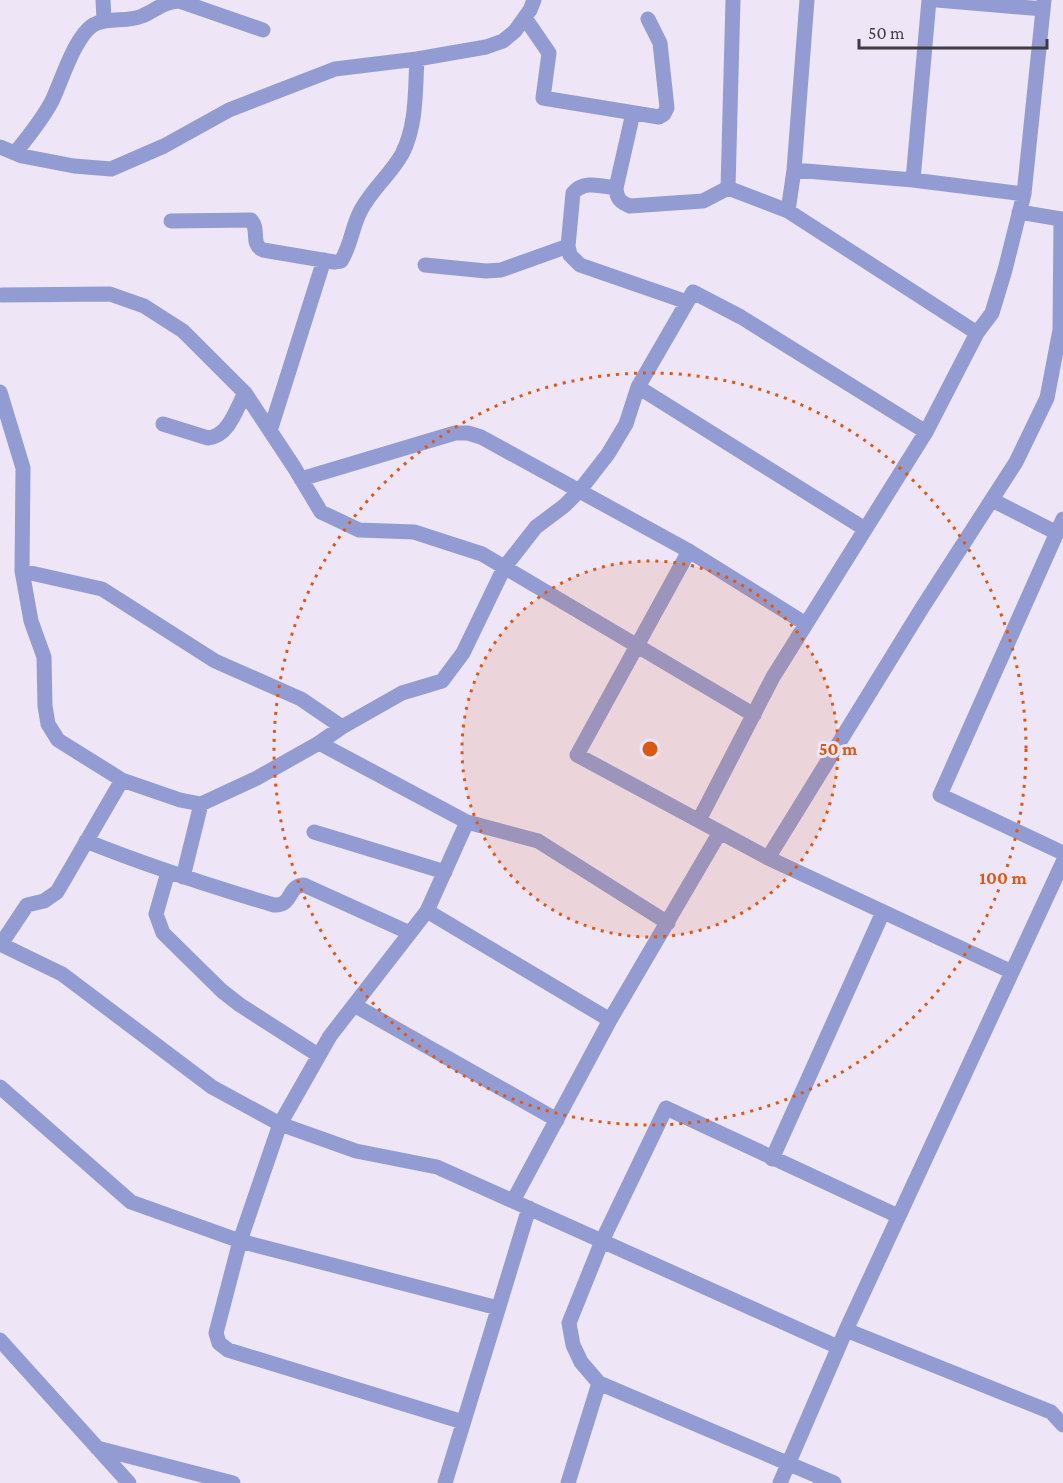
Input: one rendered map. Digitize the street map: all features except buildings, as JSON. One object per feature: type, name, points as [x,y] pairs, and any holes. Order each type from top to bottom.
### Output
[{"type":"street","points":[[103,0],[104,20]]},
{"type":"street","points":[[0,147],[15,153],[74,166],[111,169],[164,146],[229,111],[316,75],[335,69],[417,59],[486,47],[503,41],[525,18],[534,0]]},
{"type":"street","points":[[728,188],[733,0]]},
{"type":"street","points":[[788,211],[794,170],[807,0]]},
{"type":"street","points":[[913,180],[929,0]]},
{"type":"street","points":[[699,820],[773,677],[926,432],[977,333],[992,313],[1005,270],[1024,194],[1043,5],[937,0]]},
{"type":"street","points":[[15,153],[38,124],[51,102],[79,42],[91,27],[104,20],[132,19],[168,1],[179,1],[263,30]]},
{"type":"street","points":[[525,18],[549,53],[543,98],[659,117],[667,108],[660,43],[648,19]]},
{"type":"street","points":[[171,221],[251,220],[257,230],[255,243],[258,248],[341,261],[345,255],[353,224],[361,209],[401,156],[408,140],[413,122],[417,59]]},
{"type":"street","points":[[633,113],[616,188],[617,197],[621,203],[630,206],[703,201],[728,188],[788,211],[977,333]]},
{"type":"street","points":[[794,170],[913,180],[1024,194]]},
{"type":"street","points":[[616,188],[586,184],[577,188],[573,193],[568,246],[570,255],[580,265],[687,302]]},
{"type":"street","points":[[768,858],[922,608],[1016,462],[1047,398],[1060,330],[1062,219],[1019,212]]},
{"type":"street","points":[[425,265],[486,271],[501,270],[568,246]]},
{"type":"street","points":[[270,431],[324,260]]},
{"type":"street","points":[[1,402],[23,468],[22,571],[31,621],[44,657],[45,706],[48,724],[58,740],[122,780],[180,800],[201,804],[257,778],[402,693],[442,681],[463,653],[504,568],[536,527],[564,506],[580,490],[608,454],[626,424],[638,387],[693,292],[741,317],[926,432]]},
{"type":"street","points":[[1,296],[110,294],[144,306],[183,331],[245,393],[321,512],[359,530],[414,532],[482,554],[754,715]]},
{"type":"street","points":[[638,387],[865,529]]},
{"type":"street","points":[[163,424],[208,438],[215,437],[224,432],[245,393]]},
{"type":"street","points":[[301,479],[455,433],[468,433],[481,437],[689,551],[806,624]]},
{"type":"street","points":[[992,500],[1060,526],[1056,553],[940,795],[1063,853]]},
{"type":"street","points":[[689,551],[577,755],[768,858],[1012,972]]},
{"type":"street","points":[[22,571],[102,589],[215,661],[301,699],[342,727]]},
{"type":"street","points":[[319,743],[467,822],[538,841],[668,923]]},
{"type":"street","points":[[122,780],[57,892],[44,901],[27,905],[0,944],[62,974],[212,1087],[280,1124],[356,1151],[437,1167],[838,1347]]},
{"type":"street","points":[[183,877],[201,804]]},
{"type":"street","points":[[463,1422],[228,1350],[219,1343],[216,1333],[240,1241],[280,1124],[330,1035],[427,911],[467,822]]},
{"type":"street","points":[[314,832],[445,872]]},
{"type":"street","points":[[513,1201],[610,1020],[720,832]]},
{"type":"street","points":[[86,841],[137,862],[281,905],[286,903],[293,889],[298,885],[304,885],[410,933]]},
{"type":"street","points":[[780,1483],[838,1347],[1063,862]]},
{"type":"street","points":[[168,872],[156,914],[163,933],[222,991],[318,1055]]},
{"type":"street","points":[[427,911],[610,1020]]},
{"type":"street","points":[[772,1159],[883,912]]},
{"type":"street","points":[[354,1005],[556,1120]]},
{"type":"street","points":[[0,1087],[131,1202],[240,1241],[498,1308]]},
{"type":"street","points":[[834,1483],[599,1383],[581,1362],[573,1345],[569,1323],[602,1241],[666,1108],[898,1216]]},
{"type":"street","points":[[445,1483],[528,1208]]},
{"type":"street","points":[[846,1330],[1051,1412],[1063,1425]]},
{"type":"street","points":[[0,1340],[129,1483]]},
{"type":"street","points":[[568,1483],[599,1383]]},
{"type":"street","points":[[1051,1412],[1063,1402]]},
{"type":"street","points":[[97,1448],[233,1483]]}]
